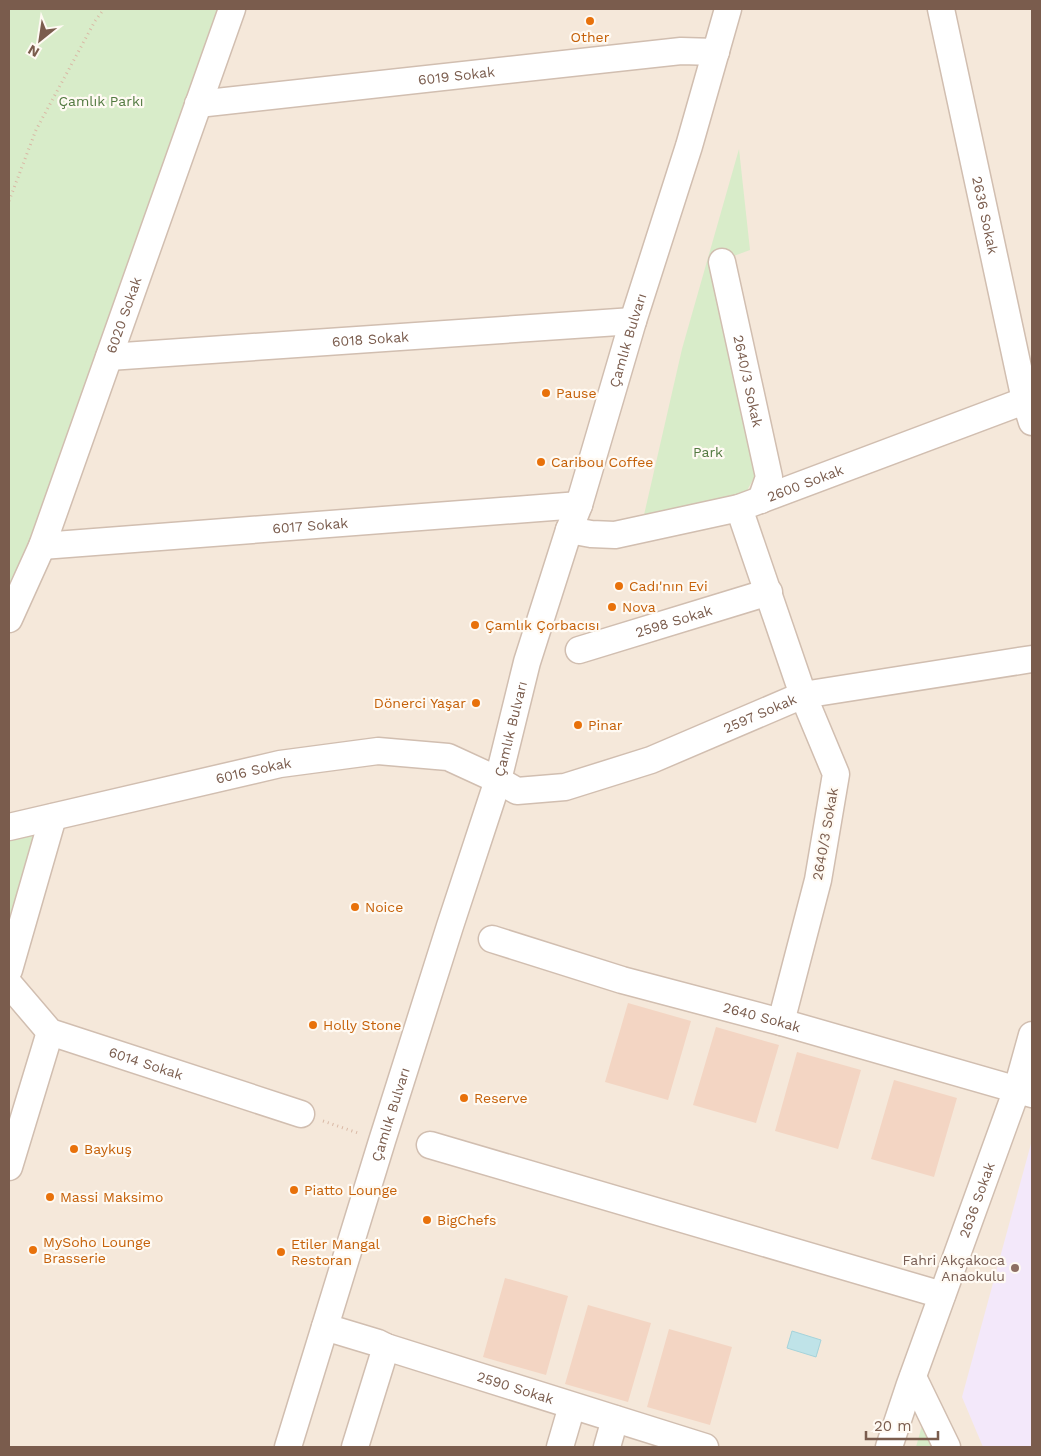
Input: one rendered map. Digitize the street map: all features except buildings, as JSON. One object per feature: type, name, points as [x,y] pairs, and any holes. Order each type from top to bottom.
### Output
[{"type":"street","name":"6020 Sokak","points":[[9,619],[42,546],[232,9]]},
{"type":"street","name":"Çamlık Bulvarı","points":[[288,1447],[382,1141],[498,780],[527,662],[569,530],[579,505],[633,321],[689,146],[728,9]]},
{"type":"street","name":"2636 Sokak","points":[[941,9],[1030,407]]},
{"type":"street","name":"6019 Sokak","points":[[198,104],[681,51],[716,52]]},
{"type":"street","name":"2640/3 Sokak","points":[[722,262],[769,477],[750,504],[769,592],[803,695],[836,774],[818,880],[781,1022]]},
{"type":"street","name":"6018 Sokak","points":[[109,357],[633,321]]},
{"type":"street","name":"2600 Sokak","points":[[569,530],[591,534],[615,535],[750,504],[1030,407]]},
{"type":"street","name":"6017 Sokak","points":[[42,546],[579,505]]},
{"type":"street","name":"2598 Sokak","points":[[579,650],[769,592]]},
{"type":"street","name":"2597 Sokak","points":[[498,780],[516,791],[565,788],[651,760],[803,695],[1032,659]]},
{"type":"street","name":"6016 Sokak","points":[[9,827],[280,764],[378,751],[448,757],[498,780]]},
{"type":"street","points":[[9,970],[54,817]]},
{"type":"street","name":"2640 Sokak","points":[[492,939],[622,980],[781,1022],[1024,1091]]},
{"type":"street","points":[[9,984],[50,1032],[9,1167]]},
{"type":"street","name":"6014 Sokak","points":[[50,1032],[302,1114]]},
{"type":"street","name":"2636 Sokak","points":[[889,1447],[942,1295],[1024,1091],[1032,1035]]},
{"type":"street","points":[[430,1145],[942,1295]]},
{"type":"street","name":"2590 Sokak","points":[[326,1327],[705,1447]]},
{"type":"street","points":[[355,1447],[386,1347]]},
{"type":"street","points":[[913,1377],[947,1447]]},
{"type":"street","points":[[560,1447],[572,1406]]},
{"type":"street","points":[[607,1447],[616,1419]]},
{"type":"path","points":[[9,201],[36,130],[95,21],[104,9]]},
{"type":"path","points":[[302,1114],[382,1141]]},
{"type":"shaded area","points":[[232,9],[1032,9],[1032,1447],[9,1447],[9,618]]},
{"type":"shaded area","name":"Fahri Akçakoca Anaokulu","points":[[1032,1140],[1032,1447],[983,1447],[962,1397]]},
{"type":"green space","name":"Çamlık Parkı","points":[[9,9],[232,9],[9,618]]},
{"type":"green space","name":"Park","points":[[739,149],[750,250],[715,263],[761,465],[744,496],[644,515],[682,349]]},
{"type":"green space","points":[[53,817],[9,970],[9,827]]},
{"type":"green space","points":[[923,1422],[933,1447],[916,1447]]},
{"type":"water","points":[[792,1331],[821,1340],[816,1357],[787,1348]]},
{"type":"place","name":"Other","points":[[590,21]]},
{"type":"place","name":"Pause","points":[[546,393]]},
{"type":"place","name":"Caribou Coffee","points":[[541,462]]},
{"type":"place","name":"Cadı'nın Evi","points":[[619,586]]},
{"type":"place","name":"Nova","points":[[612,607]]},
{"type":"place","name":"Çamlık Çorbacısı","points":[[475,625]]},
{"type":"place","name":"Dönerci Yaşar","points":[[476,703]]},
{"type":"place","name":"Pinar","points":[[578,725]]},
{"type":"place","name":"Noice","points":[[355,907]]},
{"type":"place","name":"Holly Stone","points":[[313,1025]]},
{"type":"place","name":"Reserve","points":[[464,1098]]},
{"type":"place","name":"Baykuş","points":[[74,1149]]},
{"type":"place","name":"Piatto Lounge","points":[[294,1190]]},
{"type":"place","name":"Massi Maksimo","points":[[50,1197]]},
{"type":"place","name":"BigChefs","points":[[427,1220]]},
{"type":"place","name":"MySoho Lounge Brasserie","points":[[33,1250]]},
{"type":"place","name":"Etiler Mangal Restoran","points":[[281,1252]]},
{"type":"place","name":"Fahri Akçakoca Anaokulu","points":[[1015,1268]]}]
